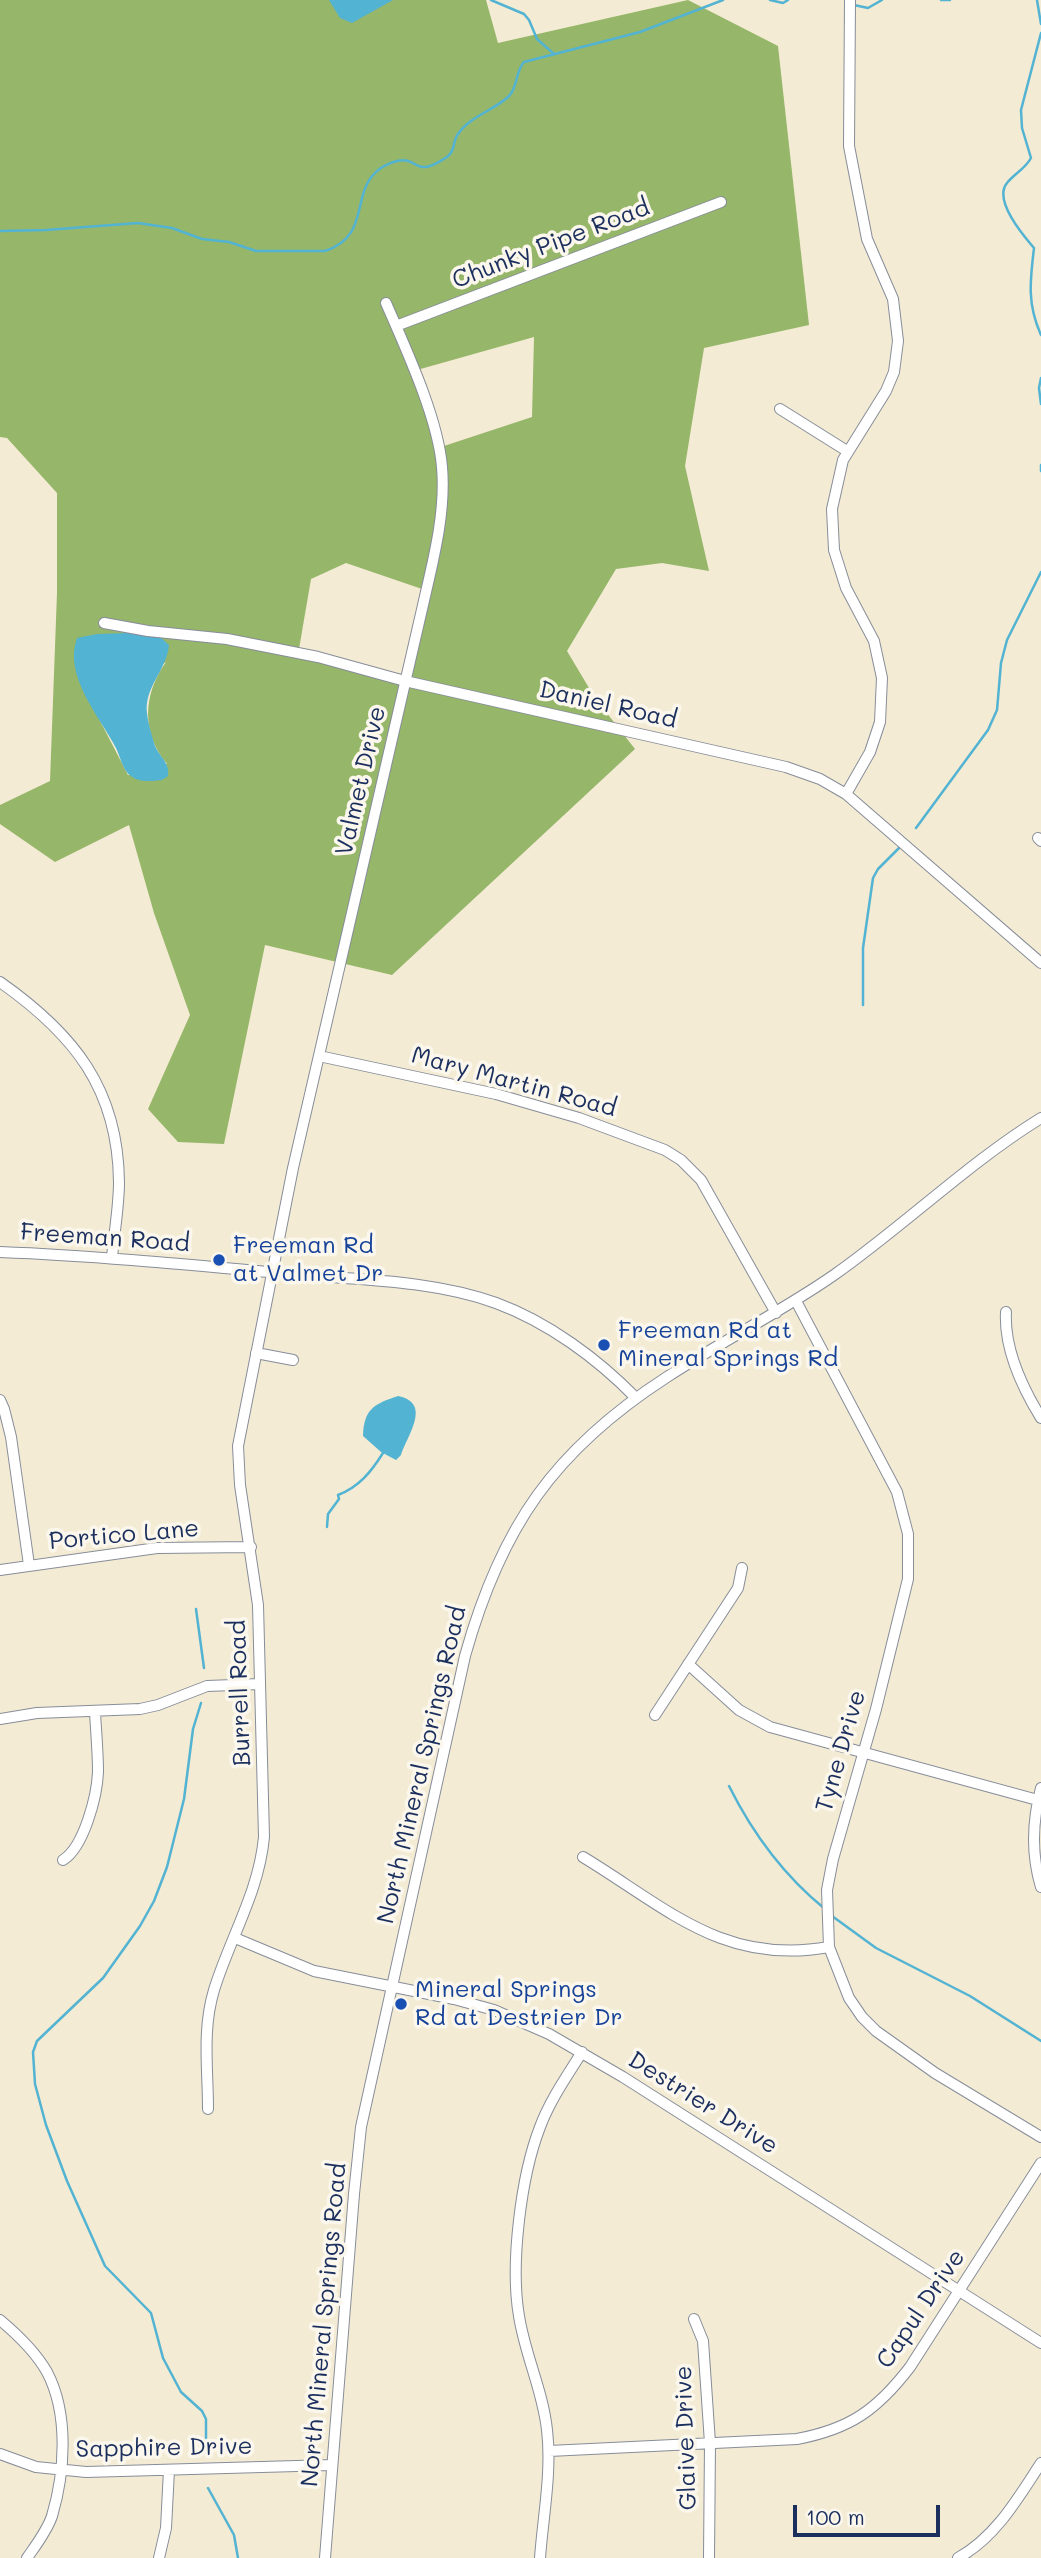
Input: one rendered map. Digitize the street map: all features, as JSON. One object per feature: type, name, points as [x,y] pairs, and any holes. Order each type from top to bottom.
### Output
[{"type":"street","points":[[846,794],[870,752],[880,722],[883,698],[874,640],[846,588],[834,550],[832,509],[847,451],[871,418],[894,372],[898,341],[893,299],[867,239],[849,146],[850,0]]},
{"type":"street","name":"Chunky Pipe Road","points":[[396,326],[721,202]]},
{"type":"street","name":"Valmet Drive","points":[[273,1272],[293,1168],[405,681],[440,516],[443,483],[435,432],[386,303]]},
{"type":"street","points":[[780,409],[847,451]]},
{"type":"street","name":"Daniel Road","points":[[104,623],[238,641],[318,657],[405,681],[786,767],[820,779],[846,794],[1039,958]]},
{"type":"street","points":[[0,982],[30,1003],[69,1039],[90,1070],[103,1097],[117,1148],[119,1184],[112,1258]]},
{"type":"street","name":"Mary Martin Road","points":[[319,1056],[411,1074],[519,1101],[579,1118],[665,1150],[681,1160],[701,1180],[776,1313]]},
{"type":"street","name":"North Mineral Springs Road","points":[[325,2558],[361,2127],[465,1656],[493,1573],[513,1531],[537,1493],[584,1441],[636,1398],[716,1347],[796,1301],[856,1259],[995,1150],[1041,1118]]},
{"type":"street","name":"Freeman Road","points":[[0,1252],[112,1258],[273,1272],[410,1285],[478,1297],[540,1324],[561,1337],[618,1379],[636,1398]]},
{"type":"street","name":"Burrell Road","points":[[208,2109],[207,2020],[214,1988],[253,1891],[262,1854],[265,1820],[258,1605],[240,1485],[237,1446],[273,1272]]},
{"type":"street","name":"Tyne Drive","points":[[796,1301],[897,1492],[908,1534],[908,1579],[830,1875],[827,1911],[829,1947],[849,1998],[876,2031],[935,2073],[1041,2137]]},
{"type":"street","points":[[1006,1312],[1006,1339],[1041,1418]]},
{"type":"street","points":[[256,1353],[293,1360]]},
{"type":"street","points":[[0,1400],[11,1437],[29,1565]]},
{"type":"street","name":"Portico Lane","points":[[0,1570],[157,1548],[251,1547]]},
{"type":"street","points":[[655,1715],[738,1588],[741,1568]]},
{"type":"street","points":[[688,1664],[726,1700],[754,1720],[790,1734],[1039,1801]]},
{"type":"street","points":[[0,1719],[37,1713],[140,1709],[207,1686],[260,1684]]},
{"type":"street","points":[[63,1860],[74,1852],[78,1844],[94,1796],[98,1771],[95,1712]]},
{"type":"street","points":[[1041,1788],[1033,1841],[1041,1888]]},
{"type":"street","points":[[583,1857],[687,1923],[718,1939],[771,1951],[829,1947]]},
{"type":"street","name":"Destrier Drive","points":[[235,1938],[314,1971],[454,1998],[494,2010],[549,2034],[582,2052],[1041,2343]]},
{"type":"street","points":[[540,2558],[549,2451],[542,2402],[525,2347],[519,2316],[517,2256],[525,2186],[540,2126],[582,2052]]},
{"type":"street","name":"Capul Drive","points":[[549,2451],[797,2439],[854,2422],[901,2379],[1041,2163]]},
{"type":"street","name":"Glaive Drive","points":[[694,2319],[703,2341],[710,2444],[709,2558]]},
{"type":"street","points":[[0,2320],[31,2350],[52,2383],[61,2425],[60,2470],[51,2518],[27,2558]]},
{"type":"street","name":"Sapphire Drive","points":[[0,2454],[36,2467],[60,2470],[332,2465]]},
{"type":"street","points":[[958,2558],[984,2540],[1000,2523],[1041,2463]]},
{"type":"street","points":[[159,2558],[166,2528],[169,2470]]},
{"type":"green space","points":[[0,0],[486,0],[498,43],[688,0],[778,46],[809,325],[704,348],[685,466],[709,571],[662,563],[616,569],[567,651],[595,698],[635,749],[392,975],[265,945],[224,1144],[178,1142],[148,1109],[190,1015],[154,913],[129,825],[55,862],[0,824],[0,805],[50,781],[57,593],[57,493],[7,438],[0,437]],"holes":[[[534,337],[532,417],[444,446],[417,370]],[[346,563],[422,589],[403,676],[299,649],[311,579]],[[166,662],[153,687],[148,713],[153,739],[167,764],[128,775],[95,711]]]},
{"type":"water","points":[[329,0],[393,0],[352,23],[340,18]]},
{"type":"water","points":[[128,633],[158,635],[169,645],[147,704],[148,721],[155,746],[168,767],[168,776],[162,780],[138,780],[126,771],[116,748],[85,696],[75,667],[77,638]]},
{"type":"water","points":[[398,1396],[414,1405],[416,1412],[412,1429],[401,1455],[396,1460],[381,1452],[363,1436],[366,1419],[372,1409]]},
{"type":"waterway","points":[[491,0],[524,14],[537,39],[554,54]]},
{"type":"waterway","points":[[0,231],[138,223],[172,228],[202,239],[229,242],[256,251],[325,251],[339,245],[354,227],[367,183],[377,171],[399,161],[426,167],[447,157],[463,128],[509,96],[524,62],[640,32],[723,0]]},
{"type":"waterway","points":[[770,0],[783,3],[788,0]]},
{"type":"waterway","points":[[854,5],[868,8],[882,0]]},
{"type":"waterway","points":[[941,0],[950,0]]},
{"type":"waterway","points":[[1037,0],[1041,24]]},
{"type":"waterway","points":[[1041,33],[1021,110],[1022,128],[1031,158],[1007,183],[1004,190],[1006,208],[1034,248],[1032,303],[1041,335]]},
{"type":"waterway","points":[[1041,378],[1041,404]]},
{"type":"waterway","points":[[1041,465],[1041,471]]},
{"type":"waterway","points":[[916,828],[988,730],[997,710],[1001,663],[1007,640],[1041,572]]},
{"type":"waterway","points":[[863,1005],[863,948],[873,878],[878,869],[899,848]]},
{"type":"waterway","points":[[327,1527],[328,1514],[339,1499],[338,1495],[364,1478],[383,1453]]},
{"type":"waterway","points":[[196,1609],[204,1668]]},
{"type":"waterway","points":[[201,1703],[193,1729],[184,1799],[167,1867],[154,1901],[140,1926],[103,1978],[37,2041],[33,2052],[35,2084],[46,2125],[67,2181],[105,2266],[151,2313],[163,2358],[181,2392],[202,2411],[206,2419],[206,2445]]},
{"type":"waterway","points":[[729,1786],[770,1853],[825,1909]]},
{"type":"waterway","points":[[832,1916],[876,1948],[970,1996],[1041,2041]]},
{"type":"waterway","points":[[208,2488],[234,2535],[238,2558]]},
{"type":"place","name":"Freeman Rd at Valmet Dr","points":[[219,1260]]},
{"type":"place","name":"Freeman Rd at Mineral Springs Rd","points":[[604,1345]]},
{"type":"place","name":"Mineral Springs Rd at Destrier Dr","points":[[401,2004]]}]
